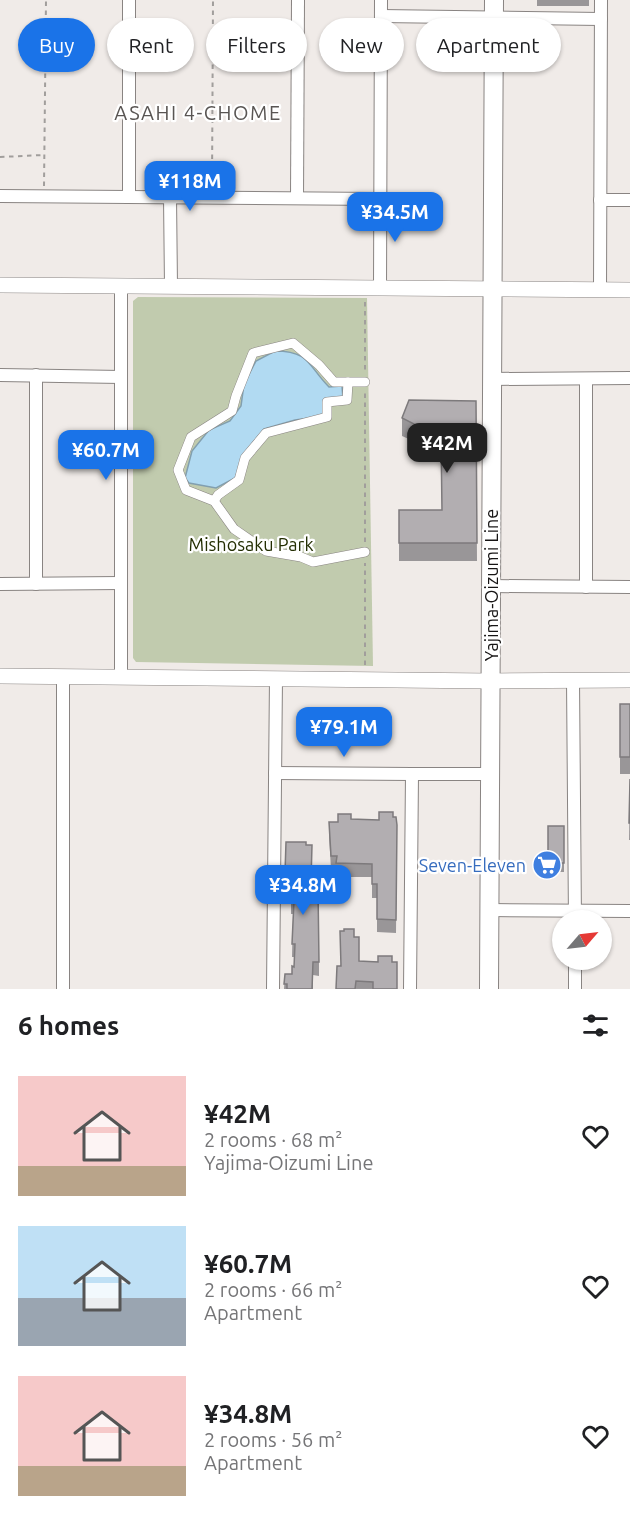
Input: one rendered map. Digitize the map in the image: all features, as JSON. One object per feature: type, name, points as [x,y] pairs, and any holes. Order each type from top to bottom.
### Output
[{"type":"main road","name":"Yajima-Oizumi Line","points":[[489,989],[494,8]]},
{"type":"street","points":[[129,0],[129,197]]},
{"type":"street","points":[[297,198],[298,0]]},
{"type":"street","points":[[373,287],[380,199],[381,0]]},
{"type":"street","points":[[600,289],[601,0]]},
{"type":"street","points":[[381,16],[494,8],[601,19]]},
{"type":"street","points":[[0,196],[380,199]]},
{"type":"street","points":[[170,197],[171,286]]},
{"type":"street","points":[[600,200],[630,200]]},
{"type":"street","points":[[0,285],[630,290]]},
{"type":"street","points":[[121,286],[121,677]]},
{"type":"street","points":[[365,382],[334,382],[319,365],[293,343],[253,353],[232,411],[192,437],[178,470],[186,490],[214,501],[234,529],[266,551],[301,557],[313,562],[365,552]]},
{"type":"street","points":[[0,375],[121,377]]},
{"type":"street","points":[[36,375],[36,584]]},
{"type":"street","points":[[492,379],[630,378]]},
{"type":"street","points":[[586,379],[586,587]]},
{"type":"street","points":[[214,501],[218,495],[239,480],[245,458],[266,433],[327,417],[327,402],[347,400],[348,382]]},
{"type":"street","points":[[0,584],[121,583]]},
{"type":"street","points":[[491,586],[630,587]]},
{"type":"street","points":[[0,676],[490,681],[630,680]]},
{"type":"street","points":[[63,676],[63,989]]},
{"type":"street","points":[[273,989],[276,678]]},
{"type":"street","points":[[573,680],[575,910]]},
{"type":"street","points":[[275,773],[489,774]]},
{"type":"street","points":[[410,989],[412,774]]},
{"type":"street","points":[[490,910],[552,914]]},
{"type":"street","points":[[612,913],[630,911]]},
{"type":"street","points":[[575,970],[575,989]]},
{"type":"path","points":[[44,196],[46,0]]},
{"type":"path","points":[[212,197],[213,0]]},
{"type":"path","points":[[0,157],[44,155]]},
{"type":"path","points":[[365,668],[365,382],[373,287]]},
{"type":"green space","name":"Mishosaku Park","points":[[138,297],[367,298],[373,666],[136,662],[133,658],[133,301]]},
{"type":"water","points":[[275,351],[302,357],[329,387],[342,386],[343,399],[326,400],[324,416],[295,420],[264,429],[246,451],[235,478],[216,488],[189,483],[185,478],[192,451],[209,430],[230,421],[241,406],[244,384],[256,361]]},
{"type":"building","points":[[409,400],[476,401],[477,543],[399,543],[399,510],[442,510],[441,436],[420,436],[420,427],[402,418]]},
{"type":"building","points":[[620,704],[630,704],[630,757],[620,757]]},
{"type":"building","points":[[379,812],[393,812],[393,817],[396,817],[396,920],[377,919],[377,884],[372,884],[372,864],[336,863],[337,856],[331,856],[329,822],[338,822],[338,814],[351,814],[351,819],[379,820]]},
{"type":"building","points":[[548,826],[564,826],[564,863],[548,863]]},
{"type":"building","points":[[286,842],[306,842],[306,845],[312,845],[311,882],[314,882],[314,889],[318,889],[319,962],[313,962],[312,989],[287,989],[287,984],[284,984],[285,974],[292,974],[292,966],[294,967],[295,944],[292,944],[294,901],[291,901],[292,873],[285,873]]},
{"type":"building","points":[[354,929],[354,937],[359,937],[359,961],[378,962],[378,956],[392,956],[392,962],[397,962],[397,989],[373,989],[373,982],[356,981],[355,989],[336,989],[337,966],[341,966],[340,931]]},
{"type":"place","name":"Seven-Eleven","points":[[547,865]]},
{"type":"district","name":"ASAHI 4-CHOME","points":[[198,112]]}]
